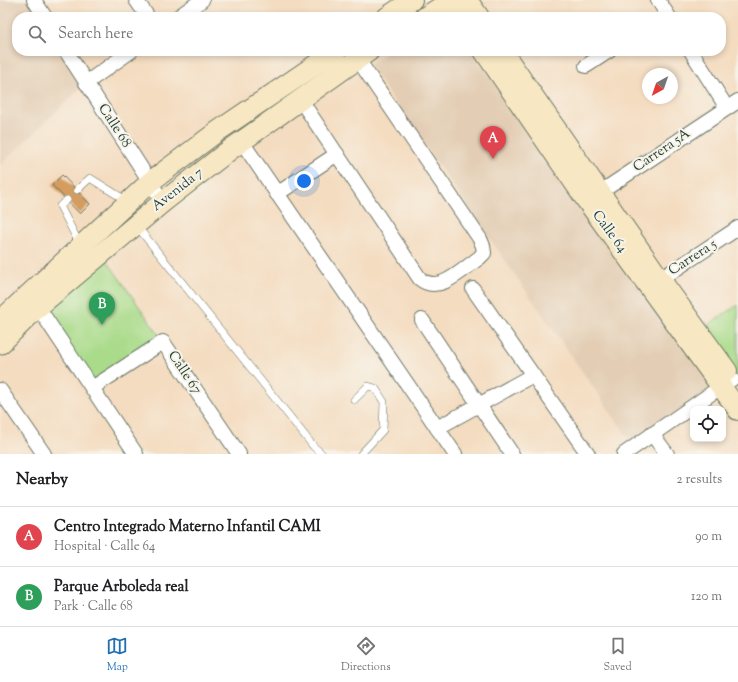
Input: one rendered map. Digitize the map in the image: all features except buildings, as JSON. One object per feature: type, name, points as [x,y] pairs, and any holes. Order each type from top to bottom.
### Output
[{"type":"main road","points":[[394,12],[412,0]]},
{"type":"main road","points":[[437,12],[456,4],[470,12]]},
{"type":"main road","name":"Avenida 7","points":[[0,321],[150,182],[218,131],[329,56]]},
{"type":"main road","name":"Avenida 7","points":[[0,344],[38,307],[163,202],[300,99],[362,56]]},
{"type":"main road","name":"Calle 64","points":[[488,56],[594,197],[654,283],[731,384],[738,410]]},
{"type":"main road","name":"Calle 64","points":[[505,56],[594,197]]},
{"type":"street","points":[[34,0],[42,12]]},
{"type":"street","points":[[136,0],[144,12]]},
{"type":"street","points":[[185,12],[202,0]]},
{"type":"street","points":[[658,0],[664,12]]},
{"type":"street","name":"Calle 68","points":[[69,56],[163,202]]},
{"type":"street","points":[[86,83],[124,56]]},
{"type":"street","points":[[300,99],[420,279],[426,284],[435,285],[444,283],[479,258],[484,253],[483,246],[364,56]]},
{"type":"street","points":[[586,66],[601,56]]},
{"type":"street","points":[[695,56],[732,104]]},
{"type":"street","name":"Carrera 5A","points":[[594,197],[732,104]]},
{"type":"street","points":[[242,142],[455,454]]},
{"type":"street","points":[[277,194],[337,154]]},
{"type":"street","name":"Carrera 5","points":[[654,283],[738,228]]},
{"type":"street","points":[[473,289],[588,454]]},
{"type":"street","points":[[38,307],[136,454]]},
{"type":"street","points":[[422,320],[512,454]]},
{"type":"street","name":"Calle 67","points":[[92,388],[163,342],[239,454]]},
{"type":"street","points":[[437,428],[533,375]]},
{"type":"street","points":[[624,454],[652,434],[731,384]]},
{"type":"street","points":[[0,390],[44,454]]},
{"type":"street","points":[[652,434],[667,454]]},
{"type":"lane","points":[[77,190],[90,178],[129,202]]},
{"type":"lane","points":[[66,200],[60,206],[81,247]]},
{"type":"lane","points":[[136,225],[314,447],[322,454]]},
{"type":"lane","points":[[354,400],[368,386],[376,388],[384,402],[383,430],[361,454]]},
{"type":"shaded area","points":[[0,0],[34,0],[42,12],[12,12],[12,56],[69,56],[86,83],[0,165]]},
{"type":"shaded area","points":[[382,56],[476,56],[717,386],[632,443],[369,65]]},
{"type":"green space","points":[[103,255],[162,339],[93,382],[41,311]]},
{"type":"green space","points":[[738,305],[738,387],[699,331]]},
{"type":"place","name":"Centro Integrado Materno Infantil CAMI","points":[[493,159]]},
{"type":"place","name":"Parque Arboleda real","points":[[102,325]]}]
